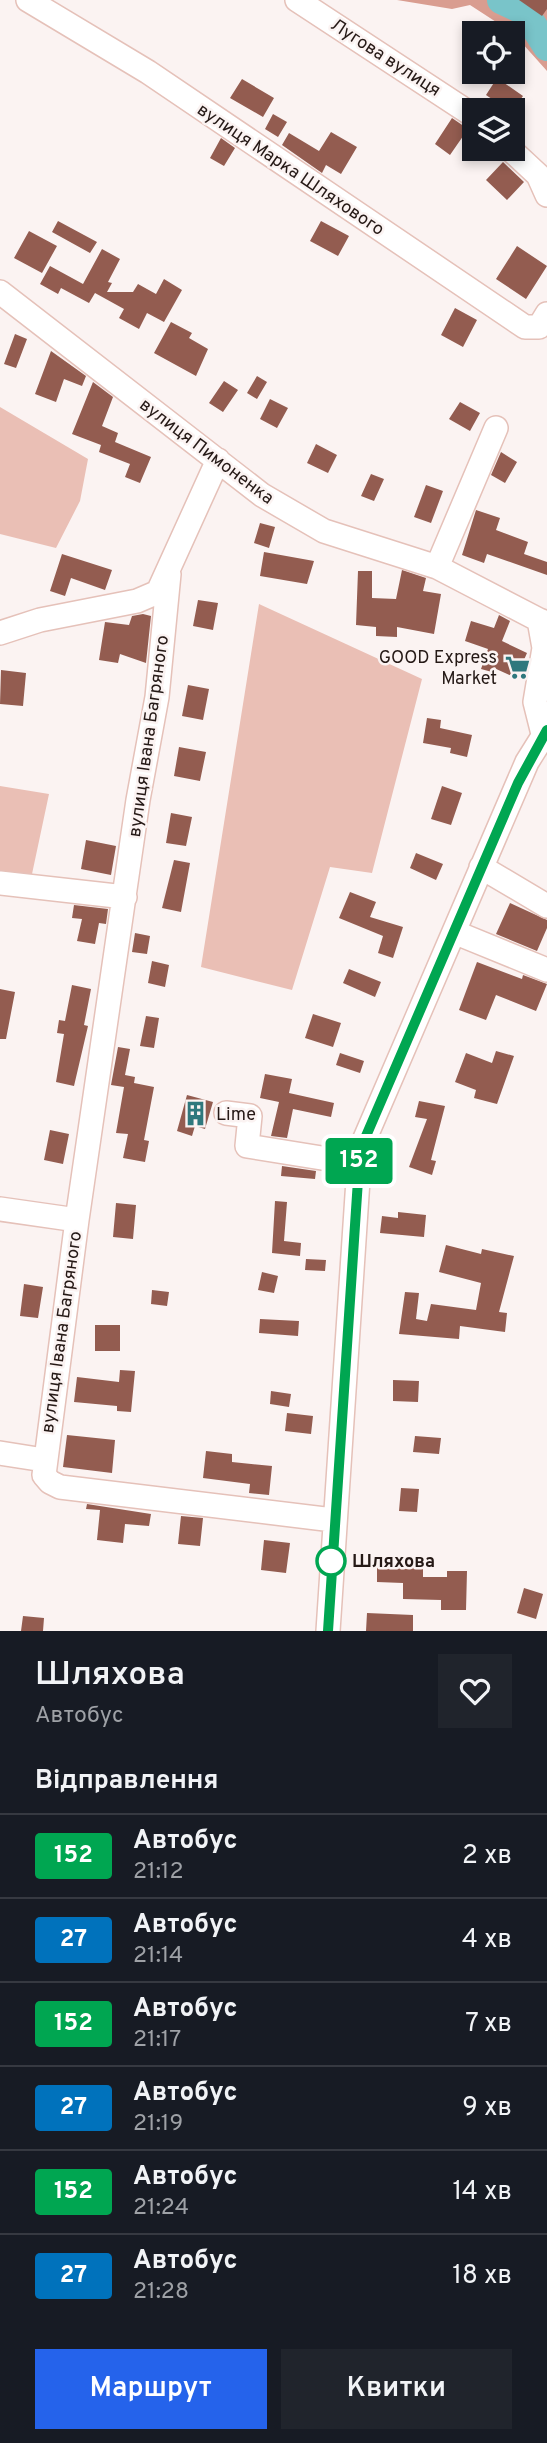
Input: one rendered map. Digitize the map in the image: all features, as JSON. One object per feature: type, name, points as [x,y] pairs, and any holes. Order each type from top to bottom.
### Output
[{"type":"street","name":"вулиця Марка Шляхового","points":[[28,0],[148,72],[525,327],[539,327],[547,314]]},
{"type":"street","name":"Лугова вулиця","points":[[297,0],[462,108]]},
{"type":"street","points":[[523,161],[538,175],[547,195]]},
{"type":"street","name":"вулиця Пимоненка","points":[[0,292],[262,495],[324,531],[437,567],[543,622]]},
{"type":"street","points":[[437,567],[496,428]]},
{"type":"street","points":[[137,601],[158,592],[169,574],[218,460]]},
{"type":"street","name":"вулиця Івана Багряного","points":[[44,1460],[77,1220],[157,696],[169,574]]},
{"type":"street","points":[[0,633],[40,620],[137,601],[157,601],[164,611]]},
{"type":"street","points":[[328,1631],[333,1520],[360,1150],[527,762],[545,732],[535,702],[544,648],[543,622]]},
{"type":"street","points":[[481,867],[547,906]]},
{"type":"street","points":[[0,883],[125,897]]},
{"type":"street","points":[[454,932],[547,970]]},
{"type":"street","points":[[226,1113],[250,1116],[247,1146],[359,1164]]},
{"type":"street","points":[[0,1209],[77,1220]]},
{"type":"street","points":[[0,1453],[44,1460],[44,1475],[60,1487],[333,1520]]},
{"type":"shaded area","points":[[397,0],[537,0],[547,6],[547,71],[525,46],[525,21],[495,21],[470,5],[452,9]]},
{"type":"shaded area","points":[[0,407],[88,459],[80,501],[56,548],[0,534]]},
{"type":"shaded area","points":[[259,604],[422,679],[372,873],[330,867],[292,990],[201,967]]},
{"type":"shaded area","points":[[0,786],[49,794],[32,874],[0,872]]},
{"type":"building","points":[[519,0],[547,0],[547,9],[542,16]]},
{"type":"building","points":[[242,79],[274,98],[263,117],[230,98]]},
{"type":"building","points":[[493,84],[506,84],[523,96],[490,98],[486,95]]},
{"type":"building","points":[[273,114],[287,122],[278,137],[265,129]]},
{"type":"building","points":[[452,118],[462,125],[462,138],[450,155],[435,144]]},
{"type":"building","points":[[331,132],[357,147],[341,174],[326,165],[322,173],[282,145],[289,133],[319,151]]},
{"type":"building","points":[[221,138],[235,148],[224,166],[210,158]]},
{"type":"building","points":[[503,162],[524,182],[507,200],[486,180]]},
{"type":"building","points":[[58,221],[97,242],[90,253],[52,232]]},
{"type":"building","points":[[321,221],[349,236],[338,256],[310,241]]},
{"type":"building","points":[[29,231],[57,246],[42,273],[14,258]]},
{"type":"building","points":[[517,246],[547,266],[526,299],[496,279]]},
{"type":"building","points":[[102,249],[120,259],[108,282],[112,283],[107,292],[133,292],[138,284],[156,294],[164,279],[182,290],[164,322],[147,313],[139,329],[119,318],[124,309],[95,293],[89,303],[61,288],[58,294],[40,284],[50,266],[83,284]]},
{"type":"building","points":[[455,308],[477,320],[463,347],[441,335]]},
{"type":"building","points":[[171,322],[192,333],[189,338],[208,349],[196,376],[154,353]]},
{"type":"building","points":[[15,334],[27,339],[16,368],[4,364]]},
{"type":"building","points":[[51,351],[86,376],[82,386],[64,379],[56,402],[35,394]]},
{"type":"building","points":[[257,376],[267,382],[257,399],[247,393]]},
{"type":"building","points":[[224,381],[238,390],[223,412],[209,403]]},
{"type":"building","points":[[93,382],[113,397],[102,426],[118,433],[115,442],[151,457],[140,483],[125,477],[130,464],[99,452],[101,445],[72,434]]},
{"type":"building","points":[[270,399],[288,408],[277,428],[260,419]]},
{"type":"building","points":[[460,402],[480,413],[470,431],[449,419]]},
{"type":"building","points":[[316,444],[337,455],[328,473],[307,463]]},
{"type":"building","points":[[501,452],[517,462],[505,483],[491,475]]},
{"type":"building","points":[[371,474],[384,479],[374,501],[361,496]]},
{"type":"building","points":[[426,485],[443,491],[431,523],[414,517]]},
{"type":"building","points":[[476,510],[500,518],[496,530],[528,542],[524,554],[547,562],[547,575],[487,554],[484,563],[462,555]]},
{"type":"building","points":[[260,523],[275,527],[269,548],[254,543]]},
{"type":"building","points":[[264,552],[314,561],[307,584],[260,576]]},
{"type":"building","points":[[62,554],[112,570],[105,590],[71,578],[65,596],[50,591]]},
{"type":"building","points":[[402,570],[426,578],[423,591],[441,594],[434,634],[397,627],[397,637],[376,636],[376,627],[356,625],[358,571],[372,571],[372,598],[396,599]]},
{"type":"building","points":[[198,600],[218,603],[213,630],[193,626]]},
{"type":"building","points":[[499,615],[510,621],[502,641],[527,653],[516,678],[494,668],[492,672],[481,669],[488,649],[465,641],[471,621],[494,628]]},
{"type":"building","points":[[132,616],[151,616],[146,663],[120,654],[118,663],[99,660],[105,622],[129,625]]},
{"type":"building","points":[[1,670],[26,673],[23,706],[0,704]]},
{"type":"building","points":[[188,685],[209,689],[203,720],[182,716]]},
{"type":"building","points":[[427,718],[441,720],[440,728],[472,735],[467,757],[450,753],[451,748],[423,743]]},
{"type":"building","points":[[179,747],[206,752],[200,781],[174,776]]},
{"type":"building","points":[[442,786],[462,793],[451,825],[431,819]]},
{"type":"building","points":[[171,813],[192,817],[186,846],[166,843]]},
{"type":"building","points":[[86,840],[116,846],[111,875],[81,869]]},
{"type":"building","points":[[416,853],[443,864],[436,880],[410,868]]},
{"type":"building","points":[[174,860],[190,863],[181,912],[162,908]]},
{"type":"building","points":[[350,892],[376,902],[370,917],[403,927],[393,958],[378,953],[383,936],[339,918]]},
{"type":"building","points":[[510,903],[547,920],[547,928],[537,951],[496,934]]},
{"type":"building","points":[[74,905],[108,909],[106,924],[99,923],[95,944],[77,941],[82,919],[72,918]]},
{"type":"building","points":[[135,933],[150,936],[147,954],[132,952]]},
{"type":"building","points":[[152,961],[169,965],[165,987],[148,983]]},
{"type":"building","points":[[477,962],[522,979],[523,975],[547,984],[536,1011],[496,995],[486,1020],[459,1010]]},
{"type":"building","points":[[349,969],[381,982],[375,997],[343,983]]},
{"type":"building","points":[[72,985],[91,989],[84,1025],[88,1026],[74,1086],[56,1082],[64,1034],[57,1033],[59,1020],[65,1021]]},
{"type":"building","points":[[0,989],[15,992],[6,1039],[0,1039]]},
{"type":"building","points":[[313,1014],[341,1023],[333,1047],[305,1038]]},
{"type":"building","points":[[146,1016],[159,1018],[154,1048],[140,1046]]},
{"type":"building","points":[[118,1047],[130,1049],[125,1075],[135,1077],[134,1083],[154,1087],[144,1140],[149,1141],[145,1162],[123,1158],[128,1134],[116,1133],[124,1087],[111,1085]]},
{"type":"building","points":[[496,1051],[514,1056],[497,1104],[474,1098],[476,1090],[455,1082],[466,1053],[492,1063]]},
{"type":"building","points":[[340,1053],[364,1061],[360,1073],[336,1065]]},
{"type":"building","points":[[265,1074],[292,1079],[289,1093],[334,1103],[331,1117],[293,1109],[287,1138],[271,1136],[279,1102],[260,1098]]},
{"type":"building","name":"Lime","points":[[187,1095],[213,1102],[205,1129],[195,1126],[192,1136],[177,1131]]},
{"type":"building","points":[[419,1101],[445,1106],[431,1160],[436,1161],[432,1175],[409,1167],[427,1119],[415,1117]]},
{"type":"building","points":[[50,1130],[69,1134],[63,1164],[44,1160]]},
{"type":"building","points":[[282,1166],[316,1171],[315,1179],[281,1176]]},
{"type":"building","points":[[275,1201],[287,1202],[284,1241],[301,1243],[300,1256],[272,1253]]},
{"type":"building","points":[[116,1203],[136,1205],[133,1239],[113,1237]]},
{"type":"building","points":[[398,1212],[426,1215],[424,1237],[380,1233],[382,1216],[398,1218]]},
{"type":"building","points":[[446,1245],[481,1254],[482,1249],[514,1256],[499,1312],[507,1313],[505,1332],[460,1326],[459,1339],[399,1334],[405,1292],[419,1293],[416,1319],[427,1321],[431,1304],[476,1310],[481,1283],[439,1272]]},
{"type":"building","points":[[306,1259],[326,1260],[325,1271],[305,1270]]},
{"type":"building","points":[[262,1272],[278,1276],[274,1293],[258,1290]]},
{"type":"building","points":[[24,1284],[43,1287],[38,1318],[20,1316]]},
{"type":"building","points":[[152,1290],[169,1292],[167,1306],[151,1304]]},
{"type":"building","points":[[260,1319],[299,1321],[298,1336],[259,1333]]},
{"type":"building","points":[[95,1325],[120,1325],[120,1351],[95,1351]]},
{"type":"building","points":[[120,1370],[135,1371],[131,1412],[117,1411],[117,1406],[74,1402],[77,1377],[119,1382]]},
{"type":"building","points":[[393,1380],[419,1381],[418,1402],[393,1401]]},
{"type":"building","points":[[271,1391],[291,1394],[289,1407],[270,1404]]},
{"type":"building","points":[[287,1413],[313,1416],[311,1434],[285,1431]]},
{"type":"building","points":[[67,1435],[115,1440],[112,1473],[63,1467]]},
{"type":"building","points":[[415,1436],[441,1438],[439,1454],[413,1452]]},
{"type":"building","points":[[206,1451],[232,1454],[232,1462],[272,1466],[269,1495],[249,1493],[250,1484],[203,1478]]},
{"type":"building","points":[[401,1488],[419,1489],[417,1512],[399,1511]]},
{"type":"building","points":[[87,1504],[151,1514],[149,1526],[125,1524],[123,1543],[97,1540],[100,1510],[86,1509]]},
{"type":"building","points":[[181,1516],[203,1518],[200,1546],[178,1544]]},
{"type":"building","points":[[264,1540],[290,1543],[286,1573],[261,1570]]},
{"type":"building","points":[[377,1563],[423,1565],[423,1577],[447,1577],[447,1571],[467,1571],[466,1610],[441,1610],[441,1600],[403,1599],[403,1583],[377,1582]]},
{"type":"building","points":[[524,1588],[543,1594],[536,1619],[517,1613]]},
{"type":"building","points":[[367,1613],[413,1615],[413,1631],[366,1631]]},
{"type":"building","points":[[23,1616],[44,1618],[43,1631],[21,1631]]},
{"type":"waterway","points":[[501,0],[524,11],[547,47]]},
{"type":"bus line","name":"152","points":[[328,1631],[333,1520],[360,1150],[527,762],[547,730]]},
{"type":"place","name":"GOOD Express Market","points":[[517,667]]},
{"type":"place","name":"Lime","points":[[196,1114]]},
{"type":"place","name":"Шляхова","points":[[331,1561]]}]
